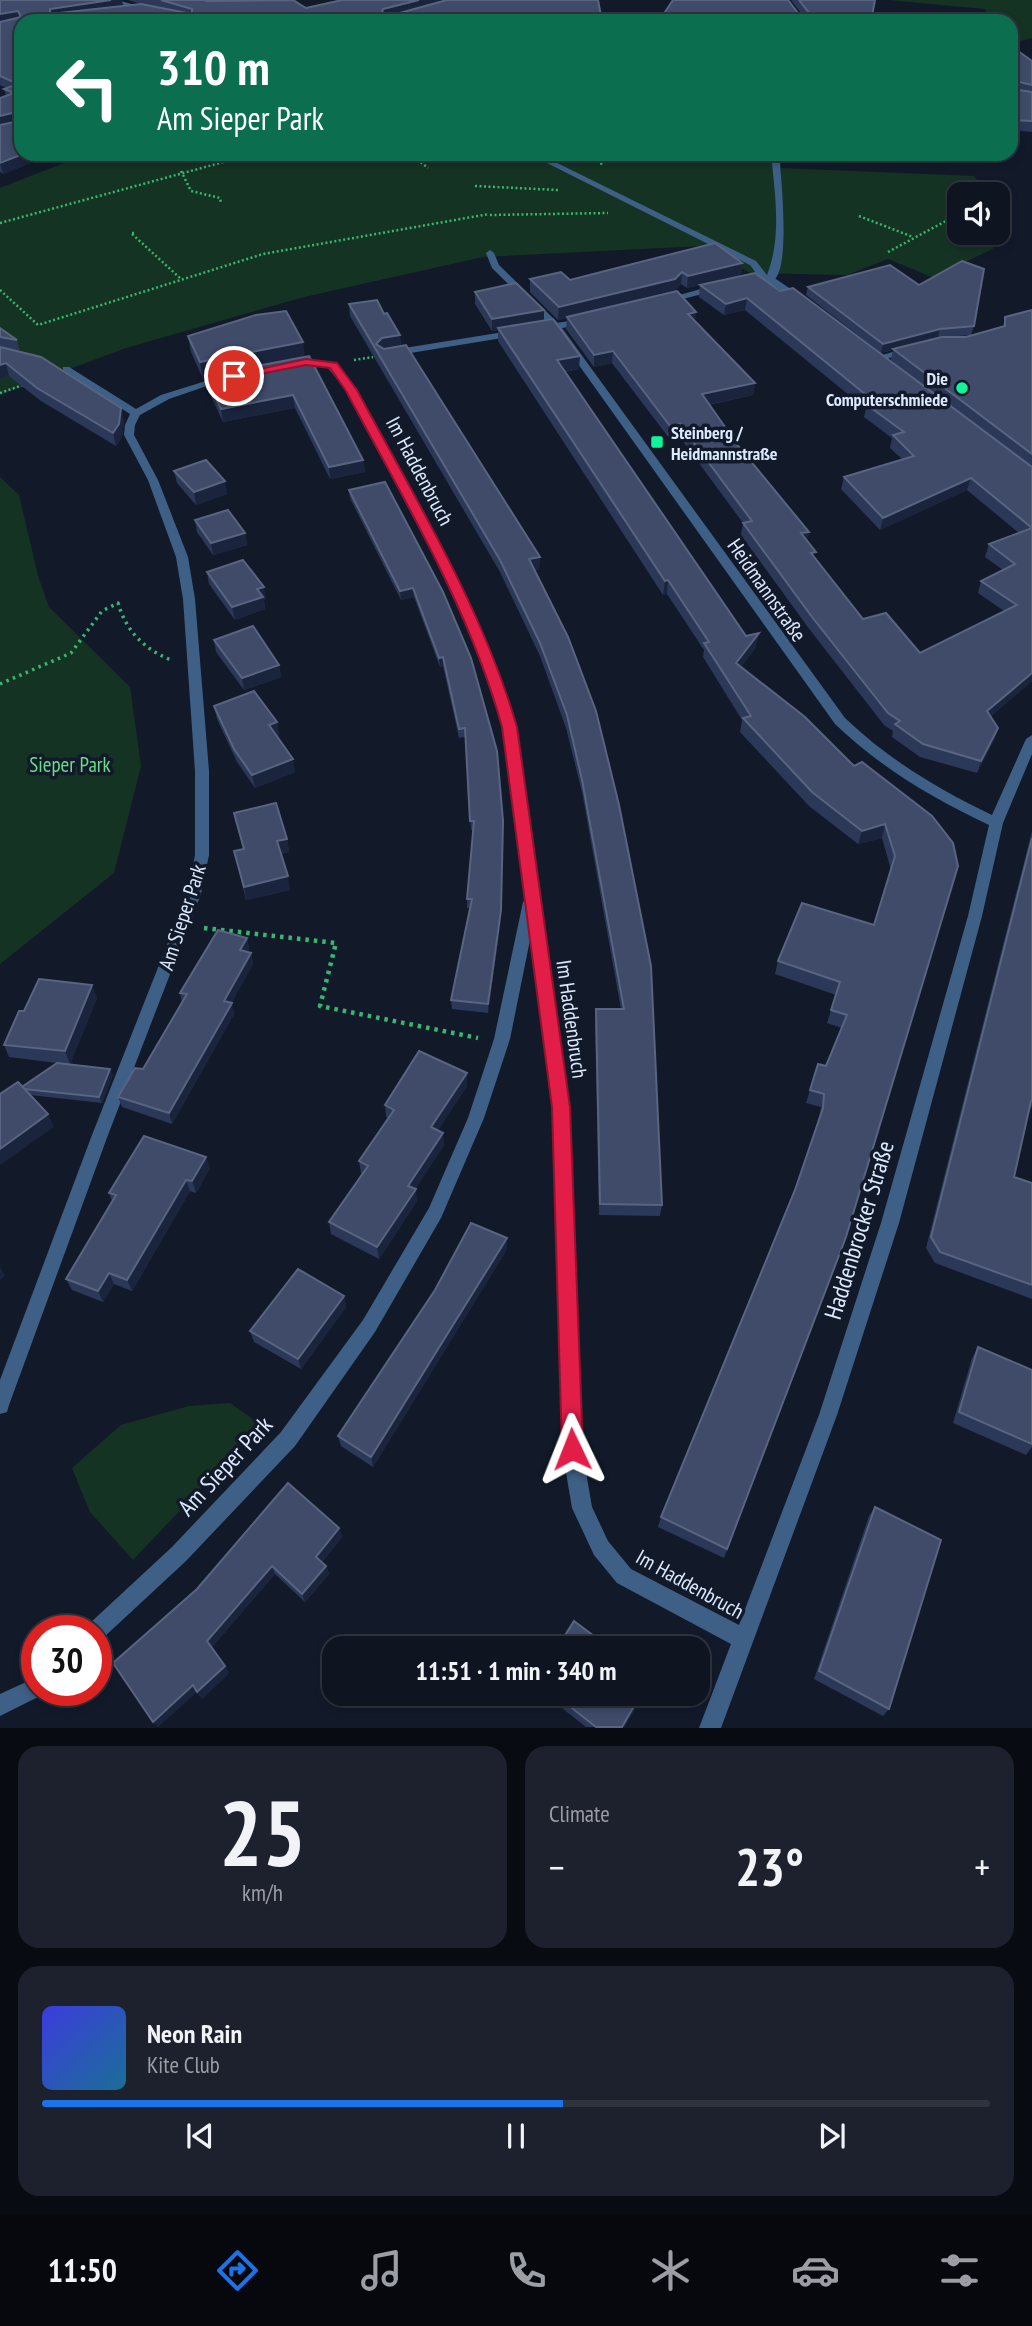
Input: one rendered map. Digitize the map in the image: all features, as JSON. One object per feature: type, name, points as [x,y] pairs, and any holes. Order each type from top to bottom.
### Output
[{"type":"street","points":[[110,0],[140,10]]},
{"type":"street","points":[[115,13],[157,11]]},
{"type":"street","points":[[547,161],[753,263],[770,280],[808,304]]},
{"type":"street","points":[[770,280],[777,266],[779,220],[775,161]]},
{"type":"street","name":"Heidmannstraße","points":[[490,253],[495,266],[556,326],[840,721],[868,749],[897,772],[928,792],[996,823]]},
{"type":"street","points":[[736,282],[770,280]]},
{"type":"street","points":[[656,303],[722,286]]},
{"type":"street","points":[[543,328],[593,319]]},
{"type":"street","points":[[384,355],[530,330]]},
{"type":"street","points":[[877,358],[926,346]]},
{"type":"street","points":[[867,350],[888,366]]},
{"type":"street","points":[[283,365],[317,361],[332,364]]},
{"type":"street","name":"Im Haddenbruch","points":[[332,364],[351,390],[457,587],[498,688],[510,727],[561,1107],[572,1449],[582,1508],[601,1548],[624,1576],[741,1638]]},
{"type":"street","points":[[54,366],[66,369],[136,413],[165,397],[237,375]]},
{"type":"street","name":"Am Sieper Park","points":[[0,1405],[100,1135],[194,894],[202,855],[204,811],[189,599],[182,557],[153,480],[129,435],[136,413]]},
{"type":"street","name":"Haddenbrocker Straße","points":[[710,1727],[741,1638],[828,1415],[890,1223],[975,916],[996,823],[1032,739]]},
{"type":"street","name":"Am Sieper Park","points":[[112,1616],[178,1554],[288,1439],[369,1325],[435,1213],[476,1118],[501,1043],[532,890]]},
{"type":"street","points":[[0,1705],[21,1695]]},
{"type":"path","points":[[0,223],[222,161]]},
{"type":"path","points":[[419,161],[428,168]]},
{"type":"path","points":[[181,172],[191,191],[220,198],[222,203]]},
{"type":"path","points":[[475,187],[558,190]]},
{"type":"path","points":[[0,290],[38,325],[291,247],[489,215],[614,213]]},
{"type":"path","points":[[859,216],[914,237]]},
{"type":"path","points":[[888,252],[947,220]]},
{"type":"path","points":[[134,233],[131,233],[143,246],[182,279]]},
{"type":"path","points":[[332,364],[384,355]]},
{"type":"path","points":[[0,393],[66,369]]},
{"type":"path","points":[[0,684],[71,653],[102,611],[118,603],[122,622],[136,639],[160,656],[193,666]]},
{"type":"path","points":[[182,926],[336,943],[320,1006],[501,1043]]},
{"type":"green space","points":[[888,0],[1032,0],[1032,38],[1018,42],[1018,14],[988,14],[985,9]]},
{"type":"green space","points":[[69,161],[781,161],[781,168],[974,176],[979,182],[947,182],[947,245],[993,245],[993,249],[932,277],[888,259],[847,275],[750,273],[701,246],[483,257],[304,297],[126,348],[0,395],[0,188]]},
{"type":"green space","name":"Sieper Park","points":[[0,477],[19,495],[38,576],[49,607],[130,687],[141,766],[114,873],[0,964]]},
{"type":"green space","points":[[230,1403],[261,1425],[133,1560],[90,1512],[72,1468],[121,1425],[189,1406]]},
{"type":"building","points":[[0,0],[111,0],[50,9],[50,14],[20,14],[18,11],[0,14]]},
{"type":"building","points":[[161,0],[293,0],[306,8],[342,0],[419,0],[383,9],[382,13],[396,14],[192,14],[192,9]]},
{"type":"building","points":[[447,0],[598,0],[601,14],[396,14]]},
{"type":"building","points":[[673,0],[788,0],[798,13],[809,13],[799,0],[875,0],[872,14],[664,14]]},
{"type":"building","points":[[141,4],[192,14],[50,14]]},
{"type":"building","points":[[14,19],[14,82],[0,76],[0,22]]},
{"type":"building","points":[[1018,51],[1032,61],[1032,85],[1018,82]]},
{"type":"building","points":[[14,85],[14,93],[4,89]]},
{"type":"building","points":[[1018,90],[1032,92],[1032,121],[1018,120]]},
{"type":"building","points":[[14,93],[14,112],[0,116],[0,98]]},
{"type":"building","points":[[14,122],[14,158],[0,163],[0,125]]},
{"type":"building","points":[[715,243],[742,263],[688,276],[682,272],[675,279],[559,307],[530,279],[561,272],[570,280]]},
{"type":"building","points":[[962,261],[984,269],[974,326],[940,329],[883,344],[808,287],[890,265],[919,285]]},
{"type":"building","points":[[755,273],[780,291],[793,288],[1032,467],[1032,528],[971,478],[883,518],[844,477],[914,456],[893,435],[904,432],[867,405],[876,403],[747,298],[726,304],[700,285]]},
{"type":"building","points":[[516,283],[544,310],[492,319],[475,292]]},
{"type":"building","points":[[677,291],[696,312],[688,314],[755,383],[702,394],[739,447],[809,532],[801,533],[816,552],[811,553],[863,619],[886,613],[920,653],[1017,605],[981,581],[1015,564],[989,544],[1032,528],[1032,673],[987,711],[998,728],[981,761],[923,744],[895,724],[900,721],[888,713],[812,617],[743,523],[752,521],[680,424],[670,426],[613,351],[594,355],[567,317]]},
{"type":"building","points":[[377,300],[400,335],[382,338],[376,344],[384,349],[406,345],[540,557],[529,559],[568,637],[596,711],[619,805],[651,966],[662,1205],[600,1204],[596,1009],[624,1009],[582,780],[567,715],[540,643],[500,560],[349,304]]},
{"type":"building","points":[[1032,310],[1032,454],[893,349],[942,337],[966,337],[1005,326],[1005,317]]},
{"type":"building","points":[[286,311],[303,342],[200,362],[188,336],[256,315]]},
{"type":"building","points":[[553,319],[580,356],[557,360],[746,636],[759,633],[736,663],[805,717],[854,766],[862,762],[932,816],[953,843],[958,866],[846,1237],[727,1549],[661,1517],[795,1190],[823,1108],[824,1094],[810,1090],[818,1064],[826,1066],[847,1015],[831,1010],[840,982],[778,961],[802,903],[874,925],[895,856],[885,824],[862,831],[812,792],[743,718],[751,716],[704,643],[709,642],[668,580],[665,581],[498,328]]},
{"type":"building","points":[[0,328],[17,340],[0,337]]},
{"type":"building","points":[[0,347],[41,357],[121,408],[119,424],[113,433],[37,388],[6,363],[0,365]]},
{"type":"building","points":[[309,356],[363,460],[329,467],[293,395],[221,409],[205,376]]},
{"type":"building","points":[[206,460],[225,481],[194,492],[174,471]]},
{"type":"building","points":[[385,482],[443,592],[471,658],[497,751],[503,821],[501,910],[488,1004],[451,1000],[472,899],[467,899],[474,821],[470,821],[465,728],[459,729],[443,657],[439,658],[413,588],[400,591],[349,490]]},
{"type":"building","points":[[228,510],[245,533],[211,543],[195,520]]},
{"type":"building","points":[[243,560],[264,587],[257,589],[263,597],[232,607],[207,572]]},
{"type":"building","points":[[253,626],[279,665],[242,678],[214,640]]},
{"type":"building","points":[[254,691],[277,722],[269,725],[293,759],[252,775],[234,749],[214,706]]},
{"type":"building","points":[[276,803],[287,839],[277,841],[288,876],[244,887],[234,851],[244,849],[234,813]]},
{"type":"building","points":[[1032,838],[1032,1101],[1014,1177],[1032,1183],[1032,1285],[940,1252],[931,1237]]},
{"type":"building","points":[[218,930],[247,938],[240,950],[251,953],[224,1001],[232,1003],[169,1113],[118,1097],[135,1068],[143,1069],[187,994],[180,993]]},
{"type":"building","points":[[39,979],[92,985],[65,1051],[4,1045],[19,1011],[24,1011]]},
{"type":"building","points":[[419,1051],[467,1073],[431,1127],[443,1133],[408,1186],[416,1189],[377,1247],[329,1222],[368,1166],[359,1161],[394,1110],[385,1105]]},
{"type":"building","points":[[57,1063],[110,1069],[99,1097],[22,1087]]},
{"type":"building","points":[[18,1082],[48,1114],[0,1149],[0,1094]]},
{"type":"building","points":[[144,1136],[206,1157],[192,1181],[186,1180],[127,1280],[109,1273],[98,1291],[66,1279],[116,1195],[109,1193]]},
{"type":"building","points":[[471,1223],[507,1238],[371,1457],[338,1436],[435,1290]]},
{"type":"building","points":[[298,1269],[344,1296],[298,1359],[250,1331]]},
{"type":"building","points":[[978,1347],[1032,1370],[1032,1444],[959,1412]]},
{"type":"building","points":[[288,1483],[339,1528],[316,1557],[326,1566],[302,1594],[272,1566],[207,1641],[225,1666],[197,1692],[193,1685],[153,1722],[113,1663],[197,1589]]},
{"type":"building","points":[[875,1507],[941,1540],[889,1709],[819,1671]]},
{"type":"building","points":[[574,1621],[594,1636],[565,1636]]},
{"type":"building","points":[[569,1706],[634,1706],[622,1727],[596,1727]]},
{"type":"place","name":"Die Computerschmiede","points":[[962,388]]},
{"type":"place","name":"Steinberg / Heidmannstraße","points":[[657,442]]},
{"type":"route","points":[[234,376],[306,362],[317,361],[333,365],[351,390],[457,587],[498,688],[510,727],[561,1107],[572,1449]]}]
